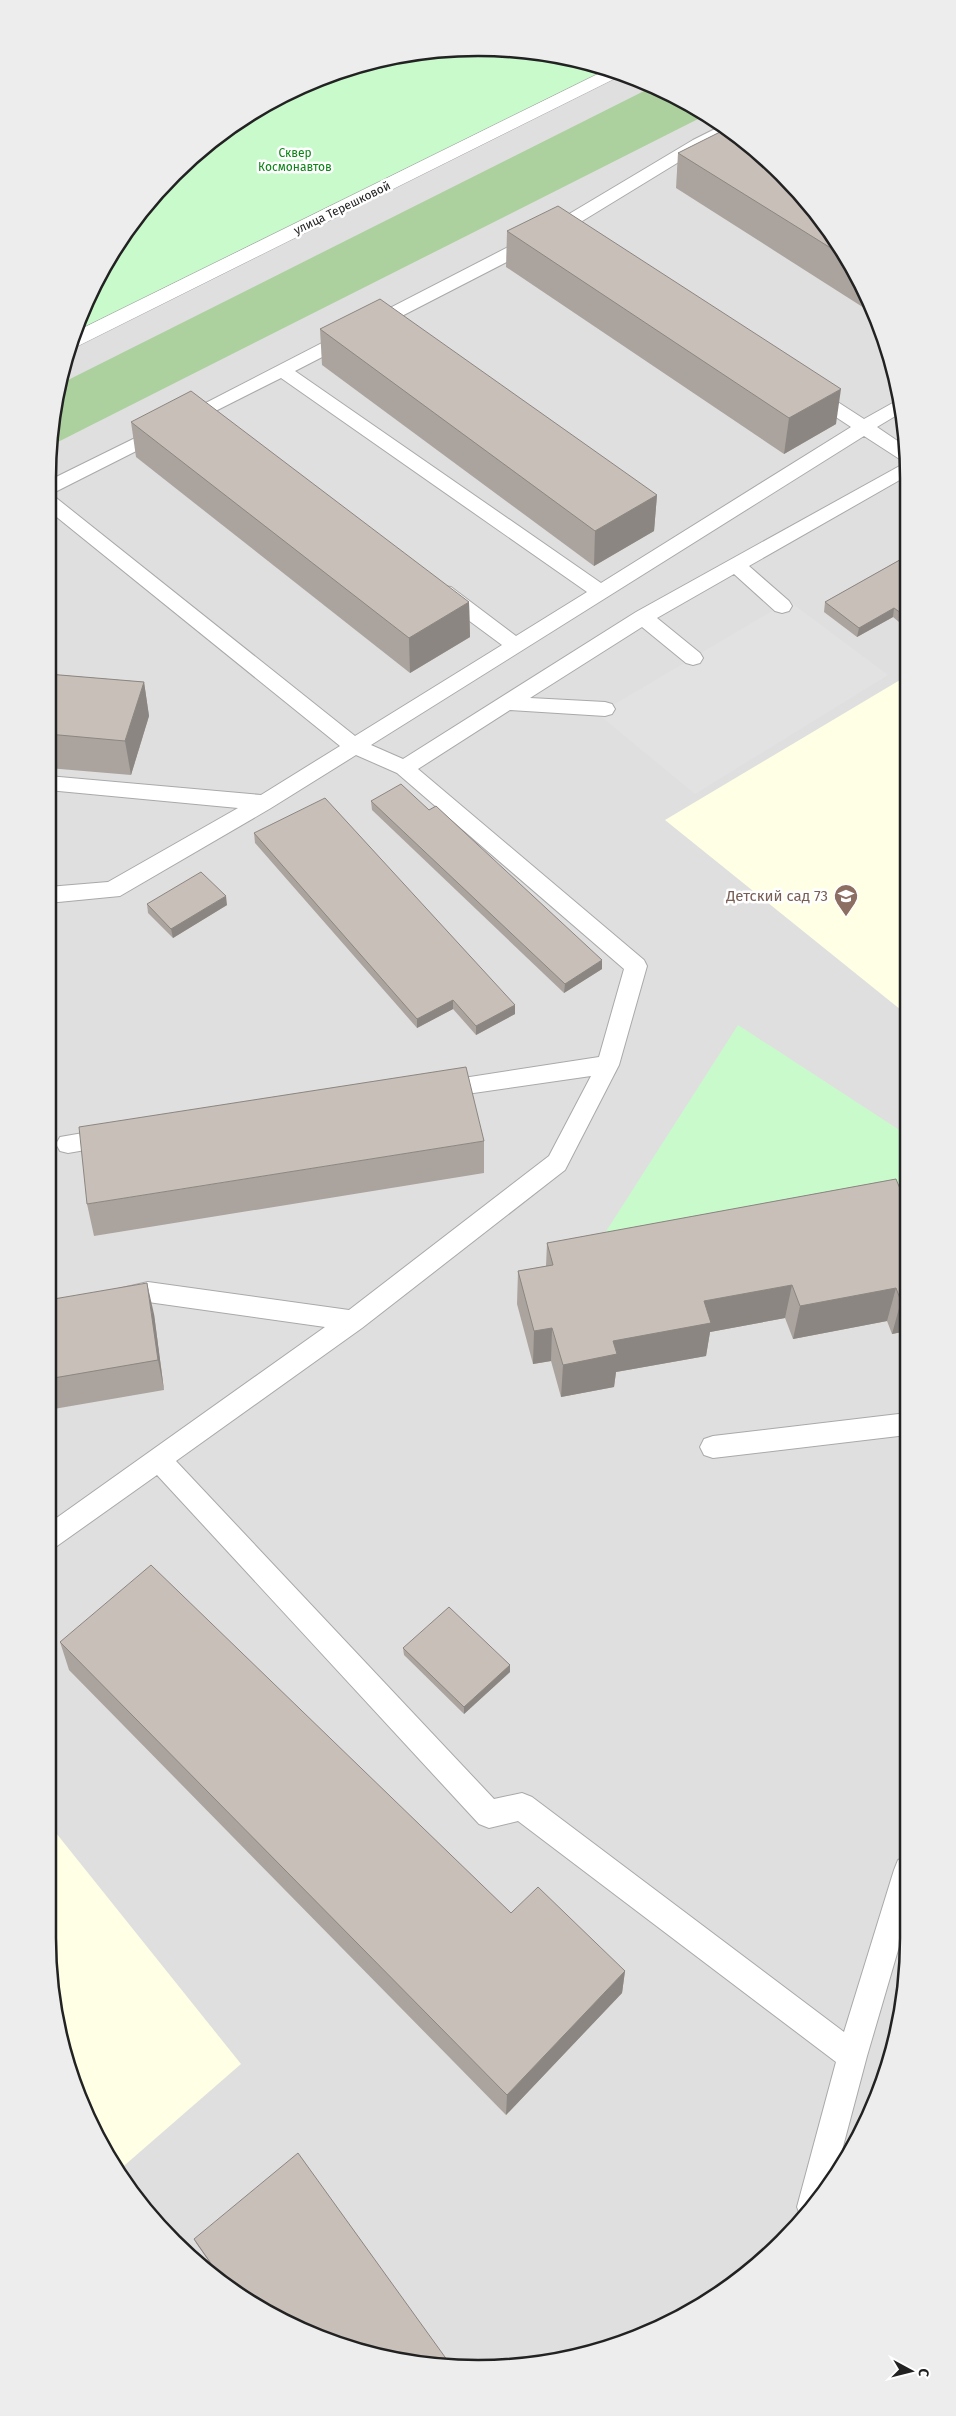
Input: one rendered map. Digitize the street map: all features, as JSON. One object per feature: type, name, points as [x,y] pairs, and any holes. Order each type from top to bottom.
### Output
[{"type":"street","name":"улица Терешковой","points":[[81,337],[606,77]]},
{"type":"lane","points":[[56,484],[202,412],[556,230],[699,143],[720,133]]},
{"type":"lane","points":[[699,143],[715,153]]},
{"type":"lane","points":[[556,230],[572,241]]},
{"type":"lane","points":[[281,370],[601,593]]},
{"type":"lane","points":[[797,384],[899,450]]},
{"type":"lane","points":[[56,894],[112,890],[264,803],[601,593],[863,426],[894,408]]},
{"type":"lane","points":[[202,412],[218,424]]},
{"type":"lane","points":[[404,768],[504,703],[643,617],[900,472]]},
{"type":"lane","points":[[56,507],[354,746],[404,768],[636,966],[608,1065],[557,1163],[353,1321],[56,1532]]},
{"type":"lane","points":[[735,564],[782,606]]},
{"type":"lane","points":[[429,581],[515,645]]},
{"type":"lane","points":[[643,617],[693,658]]},
{"type":"lane","points":[[504,703],[605,709]]},
{"type":"lane","points":[[56,784],[264,803]]},
{"type":"lane","points":[[422,1092],[608,1065]]},
{"type":"lane","points":[[68,1144],[136,1134]]},
{"type":"lane","points":[[93,1302],[148,1292],[353,1321]]},
{"type":"lane","points":[[713,1447],[900,1425]]},
{"type":"lane","points":[[159,1460],[490,1814],[522,1807],[852,2056]]},
{"type":"lane","points":[[817,2190],[852,2056],[900,1897]]},
{"type":"shaded area","points":[[606,77],[639,88],[665,100],[712,127],[756,161],[795,200],[829,244],[856,291],[877,342],[892,396],[899,450],[900,478],[900,1938],[899,1966],[892,2020],[877,2074],[856,2125],[829,2172],[813,2195],[776,2236],[735,2273],[712,2289],[665,2316],[614,2337],[560,2352],[506,2359],[478,2360],[450,2359],[396,2352],[317,2328],[291,2316],[244,2289],[221,2273],[180,2236],[143,2195],[127,2172],[100,2125],[88,2099],[64,2020],[57,1966],[56,1938],[56,478],[57,450],[64,396],[81,337]]},
{"type":"shaded area","points":[[789,601],[888,675],[695,794],[598,714]]},
{"type":"shaded area","name":"Детский сад 73","points":[[900,680],[900,1009],[665,820]]},
{"type":"shaded area","points":[[56,1833],[241,2064],[123,2166],[100,2125],[88,2099],[64,2020],[57,1966]]},
{"type":"green space","name":"Сквер Космонавтов","points":[[450,57],[506,57],[533,60],[560,64],[606,77],[81,337],[88,317],[113,267],[143,221],[161,200],[221,143],[244,127],[291,100],[317,88],[369,71],[396,64]]},
{"type":"green space","points":[[645,91],[699,119],[58,442],[68,380]]},
{"type":"green space","points":[[738,1025],[900,1130],[900,1201],[598,1244]]},
{"type":"building","points":[[720,132],[735,143],[776,180],[813,221],[832,249],[678,153]]},
{"type":"building","points":[[558,206],[841,389],[789,418],[507,231]]},
{"type":"building","points":[[380,299],[657,495],[595,531],[320,329]]},
{"type":"building","points":[[191,391],[469,602],[409,638],[131,422]]},
{"type":"building","points":[[900,560],[900,612],[894,608],[859,628],[825,602]]},
{"type":"building","points":[[56,675],[144,682],[125,741],[56,735]]},
{"type":"building","points":[[401,784],[429,810],[436,806],[602,960],[565,984],[371,801]]},
{"type":"building","points":[[325,798],[515,1005],[476,1026],[453,1000],[417,1019],[254,833]]},
{"type":"building","points":[[201,872],[226,896],[171,929],[147,904]]},
{"type":"building","points":[[466,1067],[484,1141],[87,1204],[79,1127]]},
{"type":"building","points":[[896,1179],[900,1189],[900,1298],[896,1288],[800,1306],[792,1285],[704,1301],[711,1323],[613,1341],[617,1354],[563,1365],[552,1328],[534,1331],[518,1271],[553,1265],[547,1243]]},
{"type":"building","points":[[147,1283],[158,1360],[56,1378],[56,1299]]},
{"type":"building","points":[[151,1565],[511,1913],[538,1887],[625,1971],[507,2095],[60,1642]]},
{"type":"building","points":[[449,1607],[510,1665],[464,1707],[403,1648]]},
{"type":"building","points":[[298,2153],[446,2359],[396,2352],[369,2345],[317,2328],[291,2316],[244,2289],[221,2273],[213,2266],[194,2239]]},
{"type":"place","name":"Детский сад 73","points":[[846,917]]}]
